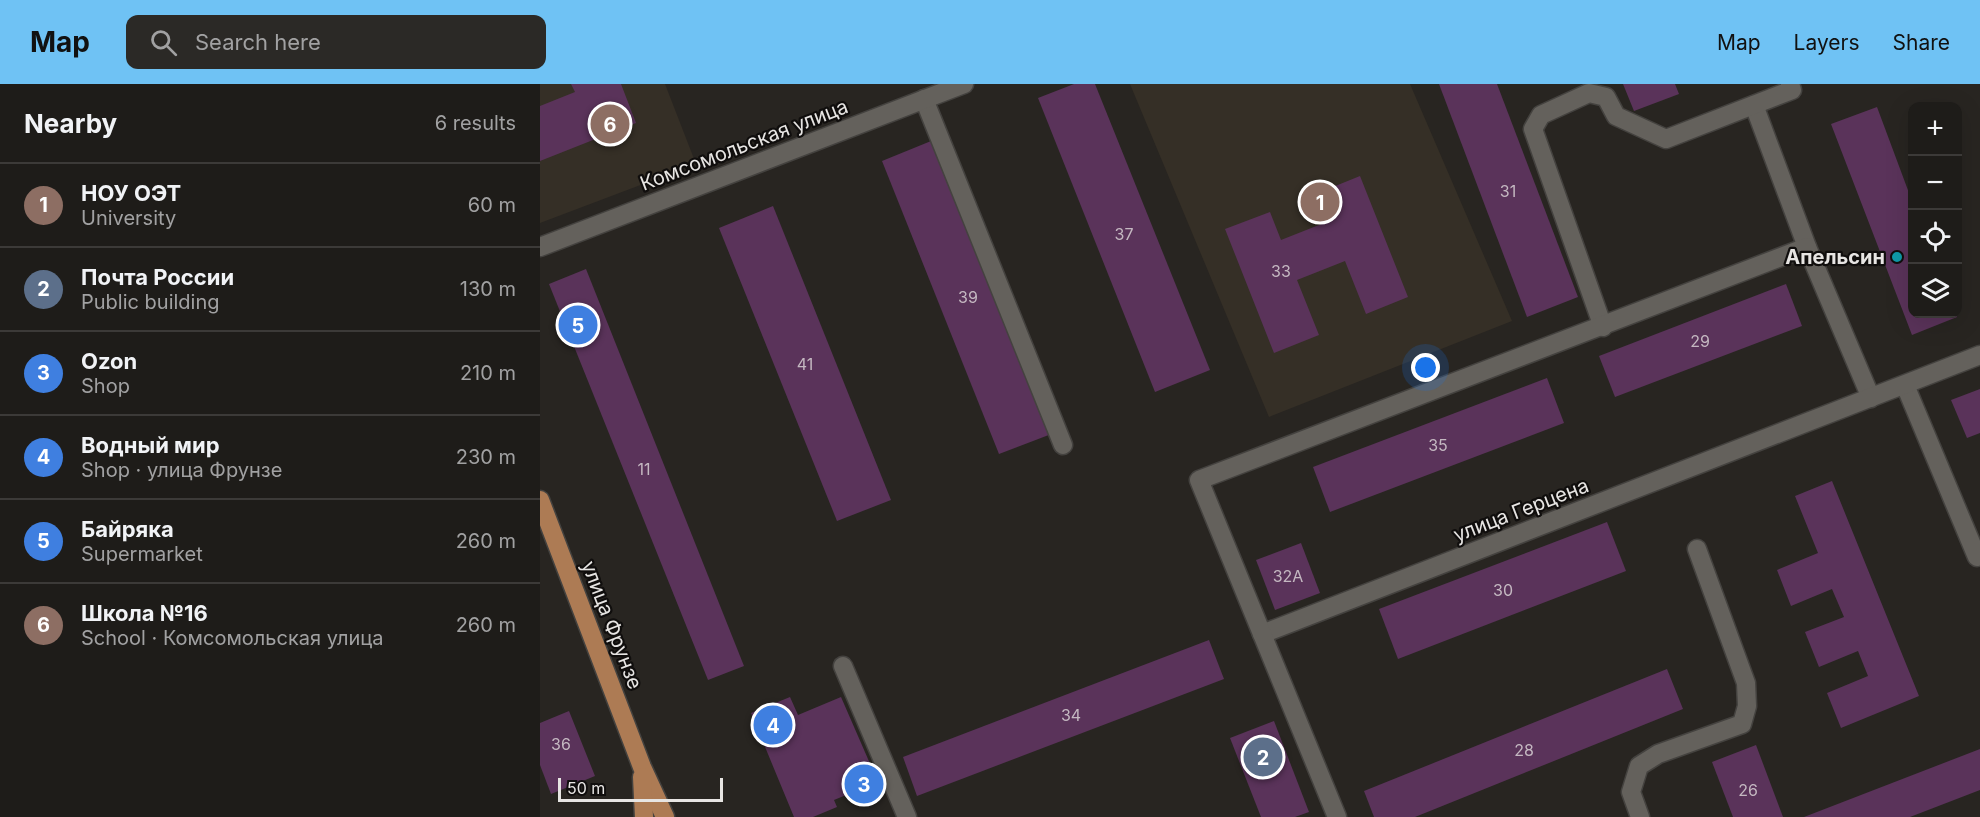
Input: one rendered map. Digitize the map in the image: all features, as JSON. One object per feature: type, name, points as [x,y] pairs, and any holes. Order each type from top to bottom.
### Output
[{"type":"main road","name":"улица Фрунзе","points":[[540,500],[642,767],[665,817]]},
{"type":"main road","name":"улица Фрунзе","points":[[642,767],[644,817]]},
{"type":"street","name":"Комсомольская улица","points":[[540,247],[964,84]]},
{"type":"street","points":[[1603,327],[1533,129],[1541,115],[1589,93],[1606,97],[1616,116],[1666,139],[1792,90],[1790,84]]},
{"type":"street","points":[[924,99],[1064,445]]},
{"type":"street","points":[[1754,105],[1807,247],[1871,398]]},
{"type":"street","points":[[1337,817],[1199,480],[1807,247]]},
{"type":"street","name":"улица Герцена","points":[[1262,634],[1980,356]]},
{"type":"street","points":[[1905,385],[1977,557]]},
{"type":"street","points":[[1640,817],[1631,792],[1639,766],[1658,754],[1742,724],[1747,706],[1746,683],[1697,549]]},
{"type":"street","points":[[843,666],[907,817]]},
{"type":"shaded area","points":[[540,84],[665,84],[696,164],[540,223]]},
{"type":"shaded area","points":[[1130,84],[1410,84],[1512,321],[1269,417]]},
{"type":"building","points":[[571,84],[621,84],[636,123],[540,161],[540,106],[575,92]]},
{"type":"building","points":[[1074,84],[1095,84],[1210,370],[1155,392],[1038,98]]},
{"type":"building","points":[[1439,84],[1497,84],[1578,297],[1527,317]]},
{"type":"building","points":[[1623,84],[1675,84],[1679,94],[1634,111]]},
{"type":"building","name":"Апельсин","points":[[1877,107],[1908,190],[1908,318],[1954,318],[1912,335],[1831,124]]},
{"type":"building","points":[[936,139],[1054,433],[999,454],[882,161]]},
{"type":"building","points":[[1360,176],[1408,297],[1366,314],[1345,261],[1297,280],[1319,335],[1274,353],[1225,229],[1270,212],[1281,240],[1324,223],[1313,195]]},
{"type":"building","points":[[773,206],[891,500],[837,521],[719,228]]},
{"type":"building","points":[[586,269],[744,666],[708,680],[549,284]]},
{"type":"building","points":[[1786,284],[1802,326],[1615,397],[1599,356]]},
{"type":"building","points":[[1547,378],[1564,423],[1330,512],[1313,467]]},
{"type":"building","points":[[1980,389],[1980,433],[1967,438],[1951,400]]},
{"type":"building","points":[[1832,481],[1919,696],[1841,728],[1827,693],[1868,676],[1858,651],[1819,667],[1805,632],[1844,617],[1832,589],[1791,606],[1777,570],[1818,553],[1795,496]]},
{"type":"building","points":[[1607,522],[1626,571],[1398,659],[1379,609]]},
{"type":"building","points":[[1301,543],[1320,593],[1275,610],[1256,560]]},
{"type":"building","points":[[1209,640],[1224,679],[917,796],[903,757]]},
{"type":"building","points":[[1667,669],[1683,709],[1415,817],[1374,817],[1364,791]]},
{"type":"building","points":[[790,697],[798,715],[841,697],[878,782],[834,800],[837,807],[813,817],[794,817],[751,713]]},
{"type":"building","points":[[569,711],[595,776],[551,794],[540,765],[540,723]]},
{"type":"building","points":[[1274,721],[1309,812],[1295,817],[1261,817],[1230,738]]},
{"type":"building","points":[[1756,745],[1783,817],[1733,817],[1712,762]]},
{"type":"building","points":[[1980,749],[1980,790],[1910,817],[1804,817]]},
{"type":"place","name":"Школа №16","points":[[610,124]]},
{"type":"place","name":"НОУ ОЭТ","points":[[1320,202]]},
{"type":"place","name":"Апельсин","points":[[1897,257]]},
{"type":"place","name":"Байряка","points":[[578,325]]},
{"type":"place","name":"Водный мир","points":[[773,725]]},
{"type":"place","name":"Почта России","points":[[1263,757]]},
{"type":"place","name":"Ozon","points":[[864,784]]}]
